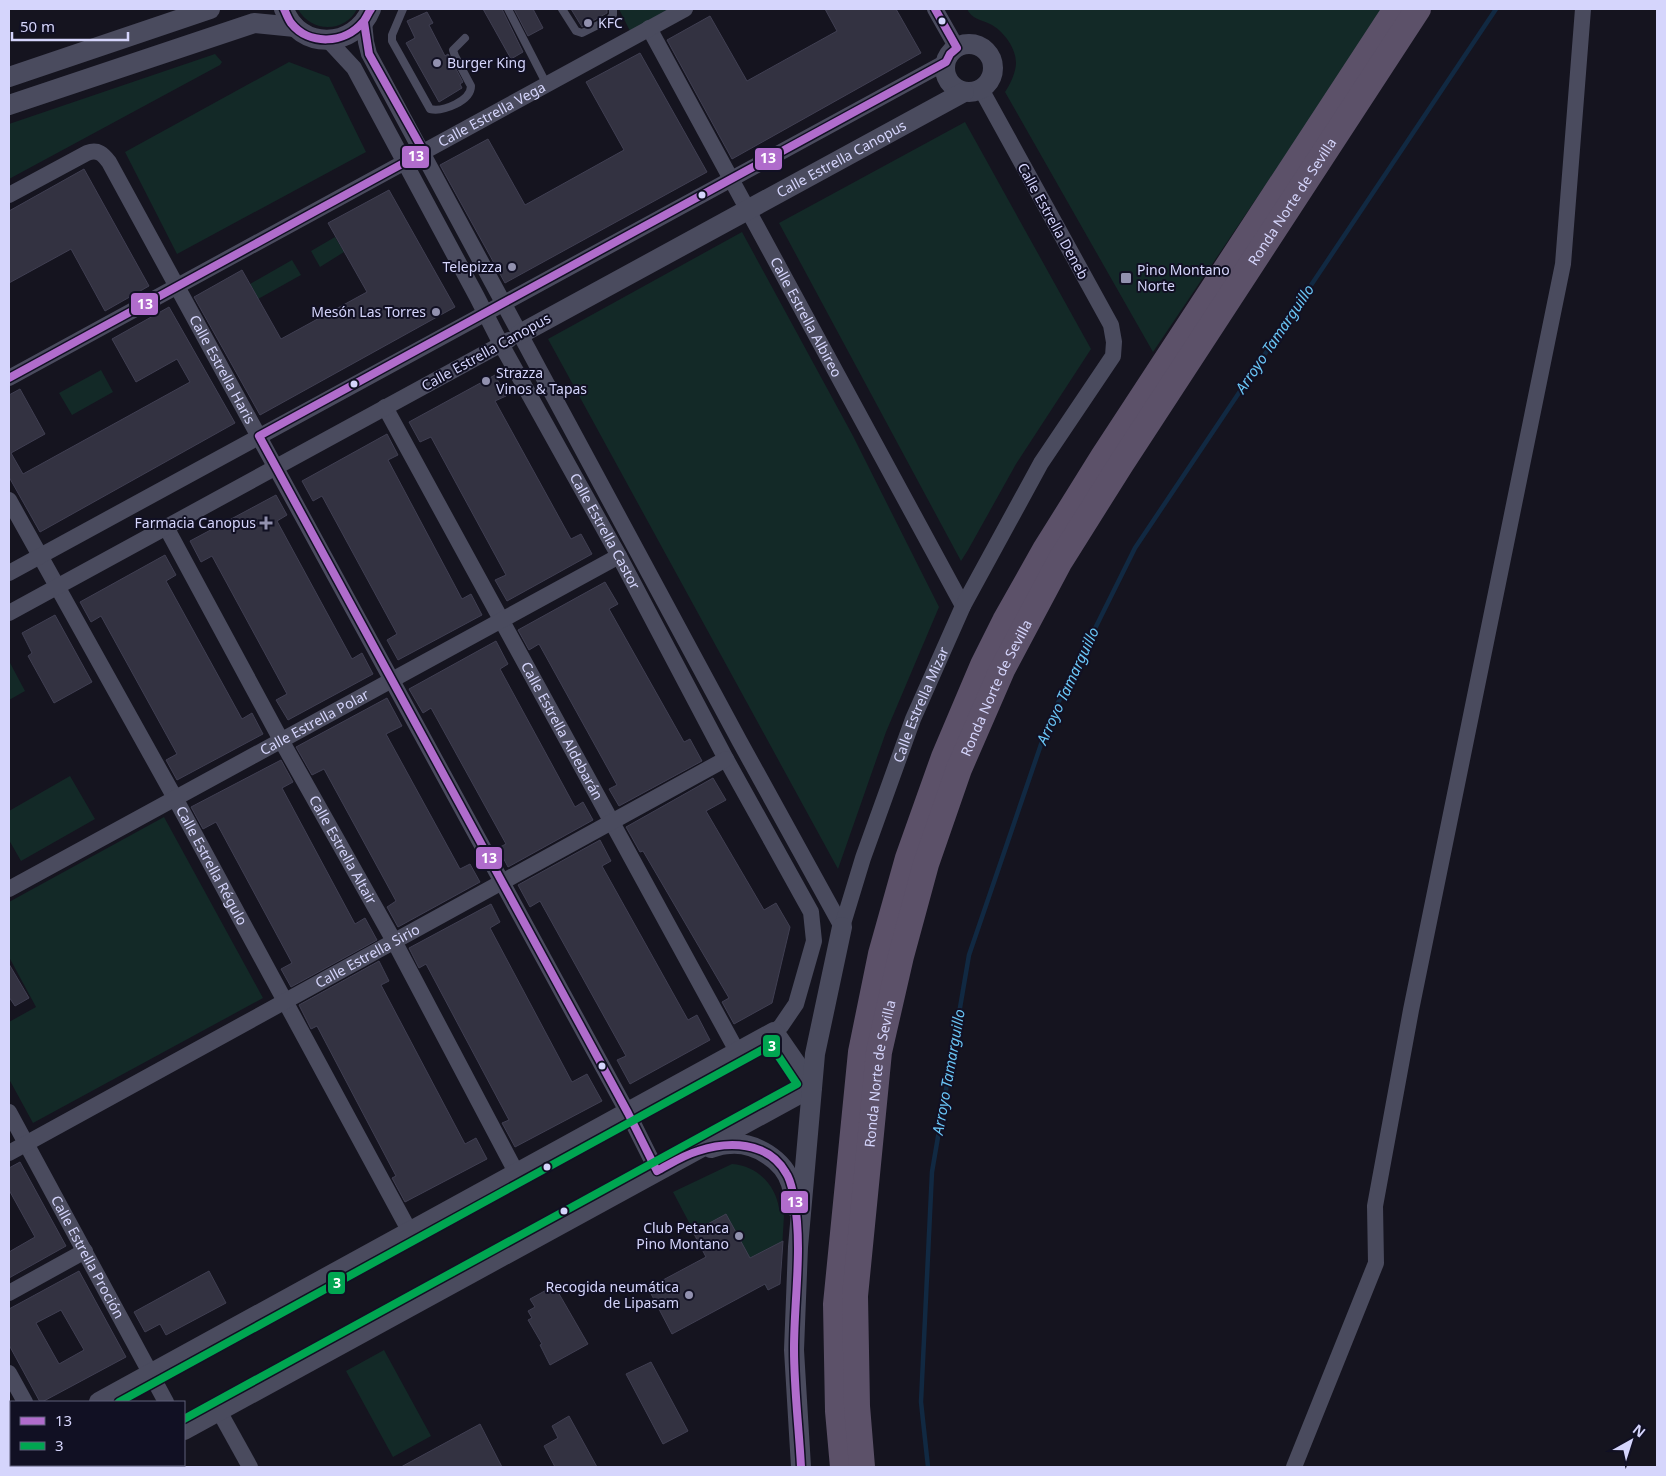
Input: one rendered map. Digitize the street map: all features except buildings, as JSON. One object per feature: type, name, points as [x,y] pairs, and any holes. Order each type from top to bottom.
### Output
[{"type":"highway","name":"Ronda Norte de Sevilla","points":[[843,1467],[838,1411],[836,1304],[861,1052],[882,954],[908,858],[944,758],[1005,621],[1045,550],[1103,457],[1396,9]]},
{"type":"highway","name":"Ronda Norte de Sevilla","points":[[862,1467],[857,1406],[855,1296],[879,1052],[901,956],[926,864],[959,769],[1002,670],[1060,561],[1126,456],[1418,9]]},
{"type":"street","points":[[9,77],[210,9]]},
{"type":"street","points":[[284,9],[290,21],[310,37],[328,40],[344,37],[352,33],[367,16]]},
{"type":"street","name":"Calle Estrella Vega","points":[[9,378],[685,9]]},
{"type":"street","points":[[9,573],[732,178],[951,55],[967,44],[978,46],[986,52],[992,61],[992,72],[989,82],[972,90],[955,88],[948,81],[945,72],[951,55],[935,9]]},
{"type":"street","points":[[1294,1467],[1376,1263],[1375,1206],[1411,1010],[1563,264],[1583,9]]},
{"type":"street","name":"Calle Estrella Castor","points":[[367,16],[369,54],[424,152],[520,334],[842,927]]},
{"type":"street","points":[[9,105],[254,22],[296,27]]},
{"type":"street","name":"Calle Estrella Albireo","points":[[649,28],[963,606]]},
{"type":"street","name":"Calle Estrella Castor","points":[[328,40],[351,64],[406,162],[501,344],[619,556],[726,759],[811,912],[814,941],[796,1004],[781,1026],[774,1032]]},
{"type":"street","name":"Calle Estrella Canopus","points":[[9,613],[749,209],[972,90]]},
{"type":"street","name":"Calle Estrella Deneb","points":[[972,90],[1111,325],[1114,342],[1113,356]]},
{"type":"street","name":"Calle Estrella Haris","points":[[9,195],[88,152],[103,154],[109,162],[628,1113],[657,1171]]},
{"type":"street","name":"Calle Estrella Mizar","points":[[798,1247],[816,1054],[842,927],[863,858],[913,719],[963,606],[1041,463],[1113,356]]},
{"type":"street","name":"Calle Estrella Aldebarán","points":[[385,407],[738,1053]]},
{"type":"street","name":"Calle Estrella Régulo","points":[[9,500],[175,798],[410,1232]]},
{"type":"street","name":"Calle Estrella Altair","points":[[166,527],[281,740],[394,941],[517,1174]]},
{"type":"street","name":"Calle Estrella Polar","points":[[9,889],[619,556]]},
{"type":"street","name":"Calle Estrella Sirio","points":[[9,1152],[726,759]]},
{"type":"street","points":[[101,1401],[774,1032],[812,1087],[185,1429]]},
{"type":"street","name":"Calle Estrella Proción","points":[[9,1112],[165,1401]]},
{"type":"street","points":[[697,1151],[732,1144],[753,1147],[777,1161],[786,1172],[791,1184],[796,1211],[798,1247],[794,1350],[801,1467]]},
{"type":"street","points":[[9,1293],[84,1251]]},
{"type":"street","points":[[9,1373],[24,1401]]},
{"type":"street","points":[[219,1411],[250,1467]]},
{"type":"lane","points":[[403,9],[392,35],[392,41],[430,109],[443,110],[467,97],[471,91],[471,86],[453,50],[465,38]]},
{"type":"lane","points":[[508,9],[547,84]]},
{"type":"lane","points":[[562,9],[576,31],[582,33],[610,18],[613,15],[613,9]]},
{"type":"green space","points":[[298,9],[357,9],[352,17],[345,22],[328,27],[319,26],[311,22]]},
{"type":"green space","points":[[619,9],[685,9],[633,37]]},
{"type":"green space","points":[[967,9],[1384,9],[1153,352],[1005,92],[1016,67],[1012,46],[996,28],[974,17]]},
{"type":"green space","points":[[215,54],[222,62],[220,65],[9,179],[9,124]]},
{"type":"green space","points":[[289,62],[329,77],[366,152],[177,254],[125,152]]},
{"type":"green space","points":[[965,122],[1091,349],[1016,464],[961,561],[779,223]]},
{"type":"green space","points":[[742,232],[853,436],[939,607],[886,732],[838,869],[548,339]]},
{"type":"green space","points":[[335,237],[344,252],[320,267],[311,251]]},
{"type":"green space","points":[[292,260],[301,275],[258,299],[250,284]]},
{"type":"green space","points":[[101,370],[113,392],[72,415],[59,393]]},
{"type":"green space","points":[[9,661],[25,691],[9,700]]},
{"type":"green space","points":[[70,776],[95,819],[21,861],[9,840],[9,811]]},
{"type":"green space","points":[[164,817],[263,998],[33,1123],[9,1079],[9,1022],[36,1007],[9,957],[9,902]]},
{"type":"green space","name":"Club Petanca Pino Montano","points":[[732,1164],[741,1165],[757,1172],[769,1184],[777,1199],[779,1208],[783,1207],[784,1215],[780,1284],[768,1290],[764,1284],[731,1302],[673,1192]]},
{"type":"green space","points":[[384,1350],[431,1436],[393,1457],[346,1371]]},
{"type":"waterway","name":"Arroyo Tamarguillo","points":[[928,1467],[921,1402],[932,1172],[969,955],[1049,721],[1135,548],[1496,9]]},
{"type":"transit line","name":"13","points":[[284,9],[290,21],[299,30],[307,36],[317,39],[337,38],[347,35],[364,21],[371,9]]},
{"type":"transit line","name":"13","points":[[801,1467],[794,1349],[798,1236],[794,1198],[788,1176],[778,1162],[769,1155],[758,1149],[734,1145],[710,1148],[693,1153],[657,1171],[628,1113],[259,436],[946,62],[950,54],[957,48],[935,9]]},
{"type":"transit line","name":"13","points":[[9,378],[424,152],[369,54],[364,22]]},
{"type":"transit line","name":"3","points":[[121,1401],[771,1045],[797,1084],[185,1418]]},
{"type":"place","name":"KFC","points":[[588,23]]},
{"type":"place","name":"Burger King","points":[[437,63]]},
{"type":"place","name":"Telepizza","points":[[512,267]]},
{"type":"place","name":"Pino Montano Norte","points":[[1126,278]]},
{"type":"place","name":"Mesón Las Torres","points":[[436,312]]},
{"type":"place","name":"Strazza Vinos & Tapas","points":[[486,381]]},
{"type":"place","name":"Farmacia Canopus","points":[[266,523]]},
{"type":"place","name":"Club Petanca Pino Montano","points":[[739,1236]]},
{"type":"place","name":"Recogida neumática de Lipasam","points":[[689,1295]]}]
